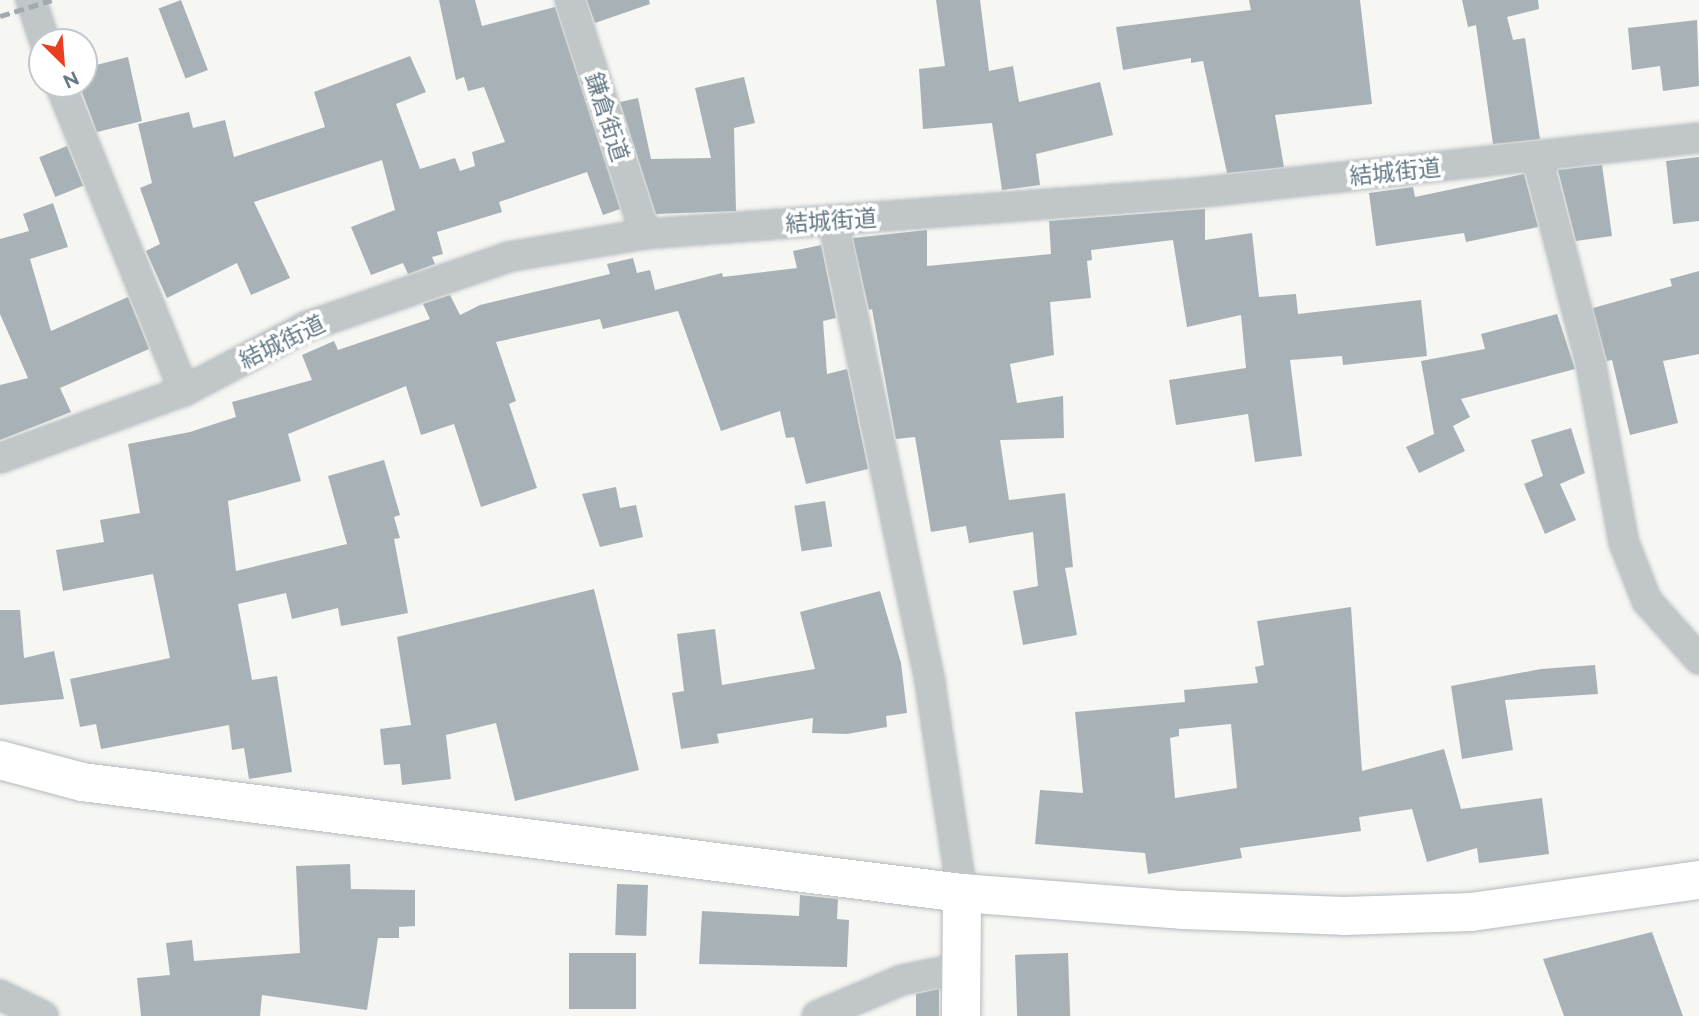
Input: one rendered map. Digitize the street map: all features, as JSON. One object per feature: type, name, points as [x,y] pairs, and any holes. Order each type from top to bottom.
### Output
[{"type":"street","points":[[31,0],[40,28]]},
{"type":"street","name":"鎌倉街道","points":[[570,0],[645,234]]},
{"type":"street","points":[[66,98],[184,391]]},
{"type":"street","name":"結城街道","points":[[0,458],[184,391],[308,326],[495,262],[645,234],[1195,193],[1699,138]]},
{"type":"street","points":[[1537,157],[1591,365],[1624,543],[1647,601],[1699,659]]},
{"type":"street","points":[[833,221],[930,683],[962,893],[961,1016]]},
{"type":"street","points":[[0,760],[82,782],[330,810],[962,893],[1184,910],[1344,916],[1471,912],[1699,880]]},
{"type":"street","points":[[817,1016],[902,980],[961,968]]},
{"type":"street","points":[[0,995],[43,1016]]},
{"type":"building","points":[[181,0],[208,70],[185,79],[159,9]]},
{"type":"building","points":[[439,0],[475,0],[482,26],[555,7],[620,209],[603,215],[587,172],[499,202],[502,212],[437,232],[443,254],[432,257],[435,264],[408,274],[403,263],[371,275],[351,227],[395,210],[382,160],[254,202],[290,278],[251,295],[237,263],[167,298],[146,251],[160,244],[140,188],[152,183],[138,124],[189,112],[193,128],[225,120],[234,157],[325,127],[314,92],[410,56],[426,92],[396,104],[420,169],[455,158],[460,171],[475,166],[472,152],[505,142],[484,87],[468,91],[464,77],[456,80]]},
{"type":"building","points":[[587,0],[649,0],[650,4],[595,23]]},
{"type":"building","points":[[936,0],[980,0],[989,71],[1013,66],[1019,102],[1100,82],[1113,135],[1036,154],[1040,185],[1002,190],[992,123],[923,129],[919,69],[945,66]]},
{"type":"building","points":[[1249,0],[1360,0],[1372,104],[1275,115],[1284,167],[1227,173],[1203,61],[1191,63],[1191,58],[1123,70],[1116,27],[1251,10]]},
{"type":"building","points":[[1462,0],[1538,0],[1539,9],[1507,17],[1513,40],[1525,38],[1540,139],[1493,144],[1476,25],[1468,27]]},
{"type":"building","points":[[1697,20],[1699,86],[1663,91],[1660,66],[1632,70],[1628,28]]},
{"type":"building","points":[[128,57],[142,121],[97,132],[84,98],[98,98],[98,64]]},
{"type":"building","points":[[744,77],[755,123],[734,128],[736,211],[656,214],[620,102],[638,98],[651,159],[711,158],[695,88]]},
{"type":"building","points":[[67,146],[83,186],[55,197],[39,157]]},
{"type":"building","points":[[1699,157],[1699,221],[1673,224],[1666,161]]},
{"type":"building","points":[[1602,165],[1612,236],[1576,241],[1558,170]]},
{"type":"building","points":[[1524,174],[1538,227],[1466,242],[1464,233],[1376,246],[1369,193],[1413,187],[1415,197]]},
{"type":"building","points":[[53,203],[68,247],[30,259],[51,331],[128,297],[149,349],[60,388],[71,412],[0,440],[0,385],[28,378],[0,314],[0,239],[29,231],[23,214]]},
{"type":"building","points":[[1205,209],[1205,240],[1252,233],[1259,297],[1296,294],[1298,314],[1421,300],[1427,356],[1343,365],[1342,356],[1290,360],[1302,456],[1255,462],[1248,414],[1176,425],[1169,380],[1246,368],[1241,315],[1187,327],[1173,240],[1091,250],[1092,260],[1087,261],[1091,298],[1050,302],[1054,355],[1010,364],[1017,403],[1063,396],[1064,438],[1000,440],[1009,500],[1065,493],[1073,567],[1065,568],[1077,635],[1023,645],[1013,591],[1038,586],[1033,532],[969,543],[966,526],[931,532],[915,437],[896,439],[872,309],[869,310],[853,238],[927,230],[927,266],[1051,254],[1049,221]]},
{"type":"building","points":[[821,245],[836,318],[823,321],[827,374],[847,369],[868,469],[806,484],[794,437],[786,438],[780,411],[721,431],[678,311],[603,329],[600,319],[496,342],[516,401],[509,404],[537,488],[481,507],[454,424],[421,435],[406,386],[288,434],[301,481],[228,501],[236,571],[347,544],[328,476],[384,460],[400,515],[394,517],[400,538],[394,539],[408,613],[341,626],[338,608],[292,619],[286,593],[238,604],[252,680],[277,676],[292,772],[249,779],[244,748],[232,750],[229,725],[101,749],[96,724],[80,727],[70,679],[170,658],[153,574],[63,591],[56,550],[104,542],[100,520],[140,513],[128,444],[190,432],[236,417],[232,402],[312,380],[302,355],[334,341],[338,350],[430,319],[423,304],[450,295],[460,315],[480,305],[610,274],[607,264],[633,258],[637,273],[650,270],[655,290],[722,273],[723,277],[797,268],[793,251]]},
{"type":"building","points":[[1699,271],[1699,354],[1663,361],[1678,423],[1630,435],[1612,360],[1607,361],[1593,308],[1672,286],[1670,279]]},
{"type":"building","points":[[1557,314],[1575,369],[1461,399],[1470,417],[1453,426],[1465,451],[1419,473],[1406,447],[1434,434],[1421,361],[1485,349],[1481,334]]},
{"type":"building","points":[[1571,428],[1585,473],[1560,484],[1576,520],[1545,534],[1524,484],[1543,476],[1531,440]]},
{"type":"building","points":[[616,487],[620,508],[636,505],[643,537],[600,547],[582,494]]},
{"type":"building","points":[[825,501],[832,546],[802,551],[794,506]]},
{"type":"building","points":[[594,589],[639,770],[515,801],[496,723],[446,735],[451,779],[402,785],[400,764],[384,765],[380,729],[411,725],[397,637]]},
{"type":"building","points":[[880,591],[901,663],[907,713],[886,716],[887,727],[847,734],[812,733],[813,718],[717,734],[719,743],[681,749],[672,693],[684,691],[677,634],[715,629],[722,685],[815,669],[800,612]]},
{"type":"building","points":[[1351,607],[1362,771],[1444,749],[1461,809],[1542,798],[1549,854],[1479,863],[1477,848],[1427,862],[1412,809],[1359,817],[1361,831],[1240,848],[1242,858],[1148,874],[1145,853],[1035,844],[1040,790],[1083,793],[1075,712],[1185,702],[1184,690],[1258,683],[1255,667],[1264,665],[1257,621]],"holes":[[[1231,724],[1237,788],[1175,798],[1170,738],[1179,736],[1179,729]]]},
{"type":"building","points":[[0,610],[20,610],[24,658],[54,651],[64,699],[0,705]]},
{"type":"building","points":[[1595,665],[1598,694],[1505,700],[1513,750],[1462,759],[1451,686],[1541,669]]},
{"type":"building","points":[[350,864],[351,889],[415,890],[415,926],[399,927],[399,938],[378,938],[367,1010],[262,995],[260,1016],[141,1016],[137,978],[170,975],[166,943],[192,940],[194,961],[300,953],[296,866]]},
{"type":"building","points":[[617,884],[648,885],[646,936],[615,935]]},
{"type":"building","points":[[800,895],[838,899],[837,919],[849,920],[847,967],[699,964],[702,911],[799,916]]},
{"type":"building","points":[[1652,932],[1683,1016],[1564,1016],[1543,959]]},
{"type":"building","points":[[569,953],[636,953],[636,1009],[569,1009]]},
{"type":"building","points":[[1068,953],[1070,1016],[1017,1016],[1015,955]]},
{"type":"building","points":[[939,989],[939,1016],[916,1016],[916,994]]},
{"type":"railway","points":[[0,16],[52,0]]}]
